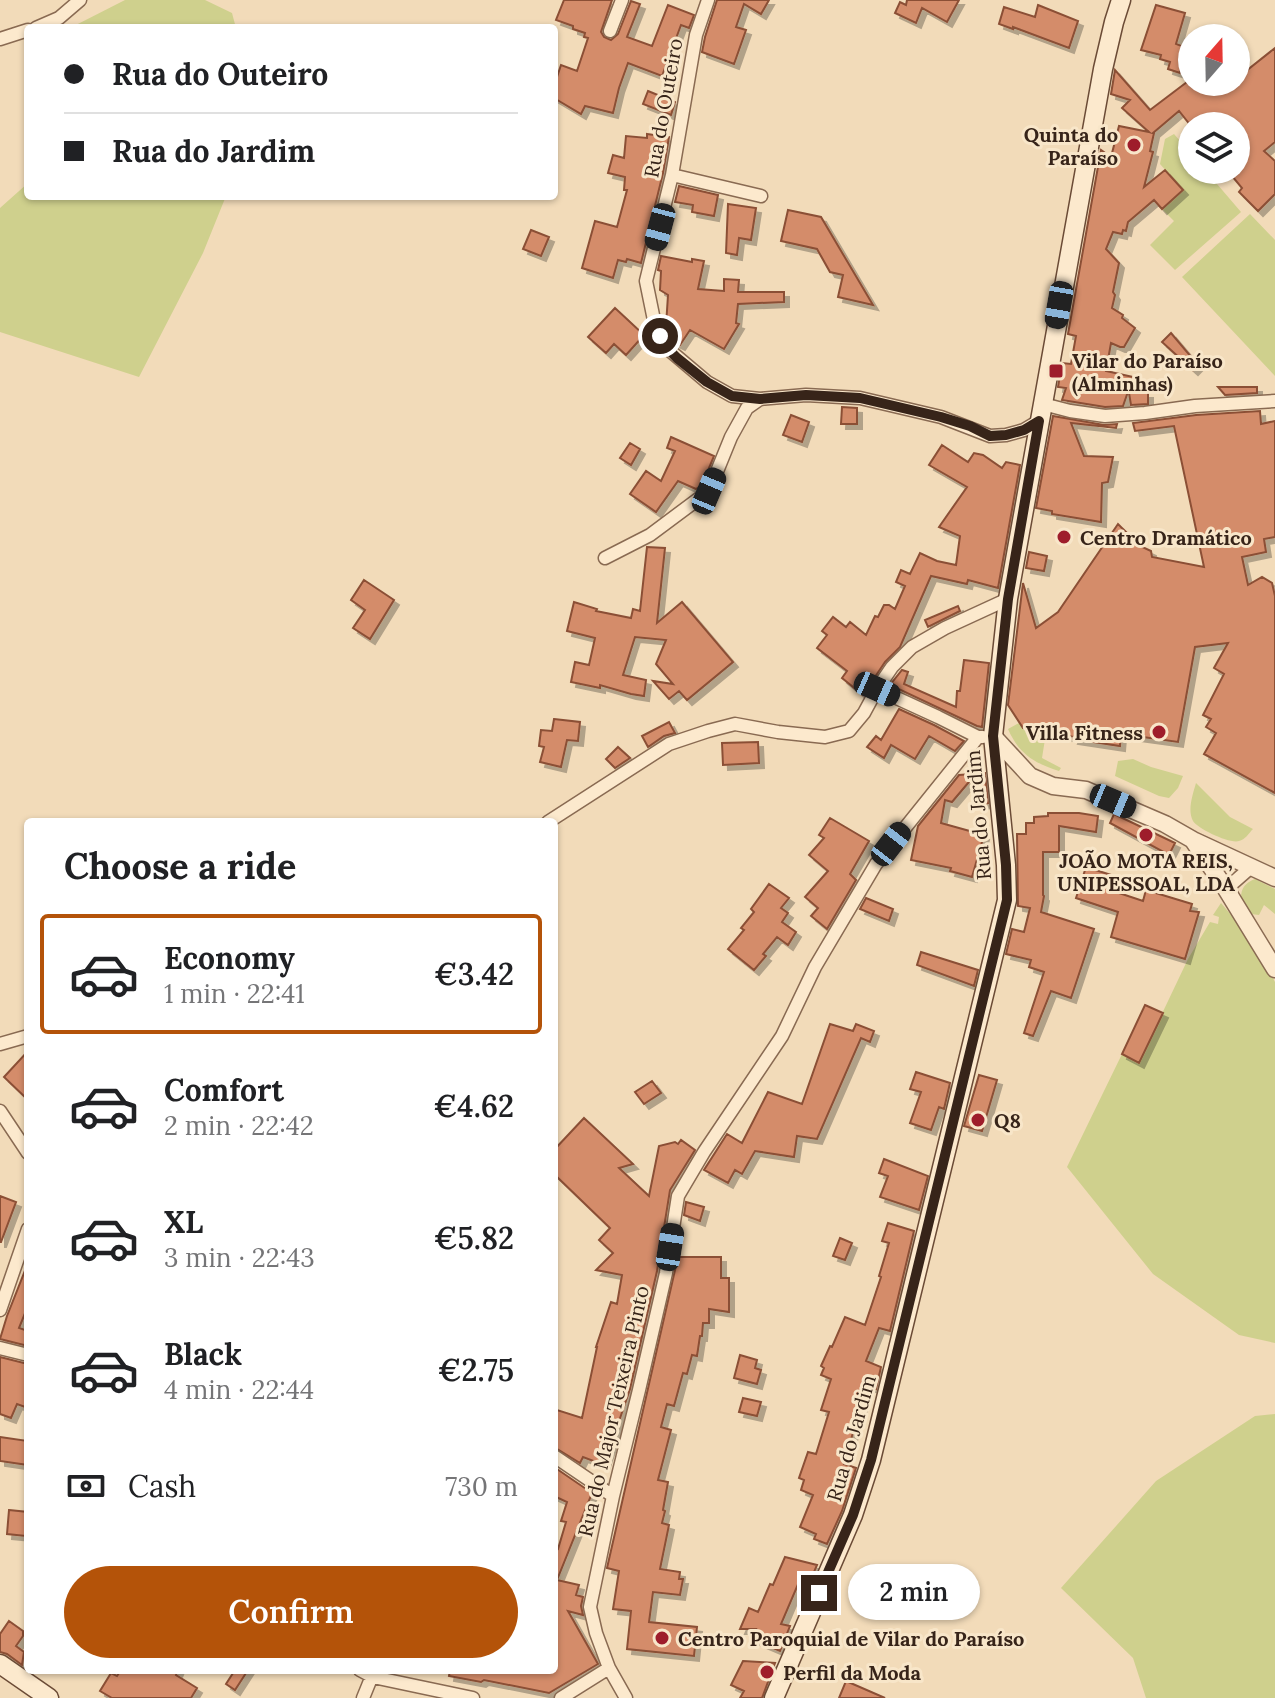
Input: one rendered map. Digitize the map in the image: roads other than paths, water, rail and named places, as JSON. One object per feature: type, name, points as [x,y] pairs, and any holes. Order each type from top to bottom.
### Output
[{"type":"main road","name":"Rua do Jardim","points":[[774,1698],[853,1515],[871,1460],[1007,900],[1006,865],[985,737],[1105,57],[1121,0]]},
{"type":"main road","points":[[0,1664],[49,1698]]},
{"type":"street","points":[[45,24],[59,18],[80,0]]},
{"type":"street","points":[[610,31],[622,0]]},
{"type":"street","name":"Rua do Outeiro","points":[[708,0],[696,35],[672,175],[646,281],[655,325],[668,349],[707,382],[732,396],[760,399],[806,395],[860,398],[941,417],[990,436],[1024,430],[1041,412]]},
{"type":"street","points":[[0,39],[24,31]]},
{"type":"street","points":[[672,175],[761,196]]},
{"type":"street","points":[[605,558],[650,535],[709,491],[731,437],[747,408],[760,399]]},
{"type":"street","points":[[1041,412],[1070,411],[1105,416],[1275,401]]},
{"type":"street","points":[[554,818],[669,744],[708,731],[735,724],[825,737],[849,731],[864,713],[892,667],[912,647],[1008,599]]},
{"type":"street","points":[[877,689],[985,737],[1030,776],[1053,786],[1086,790],[1165,824],[1275,878]]},
{"type":"street","name":"Rua do Major Teixeira Pinto","points":[[626,1698],[609,1668],[590,1607],[666,1273],[678,1196],[782,1036],[815,967],[876,864],[985,737]]},
{"type":"street","points":[[1193,840],[1275,969]]},
{"type":"street","points":[[1226,889],[1250,868]]},
{"type":"street","points":[[0,1044],[24,1037]]},
{"type":"street","points":[[0,1111],[24,1147]]},
{"type":"street","points":[[0,1310],[24,1241]]},
{"type":"street","points":[[0,1348],[24,1354]]},
{"type":"street","points":[[558,1459],[613,1496]]},
{"type":"street","points":[[566,1697],[609,1668]]},
{"type":"street","points":[[363,1698],[374,1675],[473,1698]]},
{"type":"place","name":"Quinta do Paraíso","points":[[1134,145]]},
{"type":"place","name":"Vilar do Paraíso (Alminhas)","points":[[1056,371]]},
{"type":"place","name":"Centro Dramático","points":[[1064,537]]},
{"type":"place","name":"Villa Fitness","points":[[1159,732]]},
{"type":"place","name":"JOÃO MOTA REIS, UNIPESSOAL, LDA","points":[[1146,835]]},
{"type":"place","name":"Q8","points":[[978,1120]]},
{"type":"place","name":"Centro Paroquial de Vilar do Paraíso","points":[[662,1638]]},
{"type":"place","name":"Perfil da Moda","points":[[767,1672]]}]
